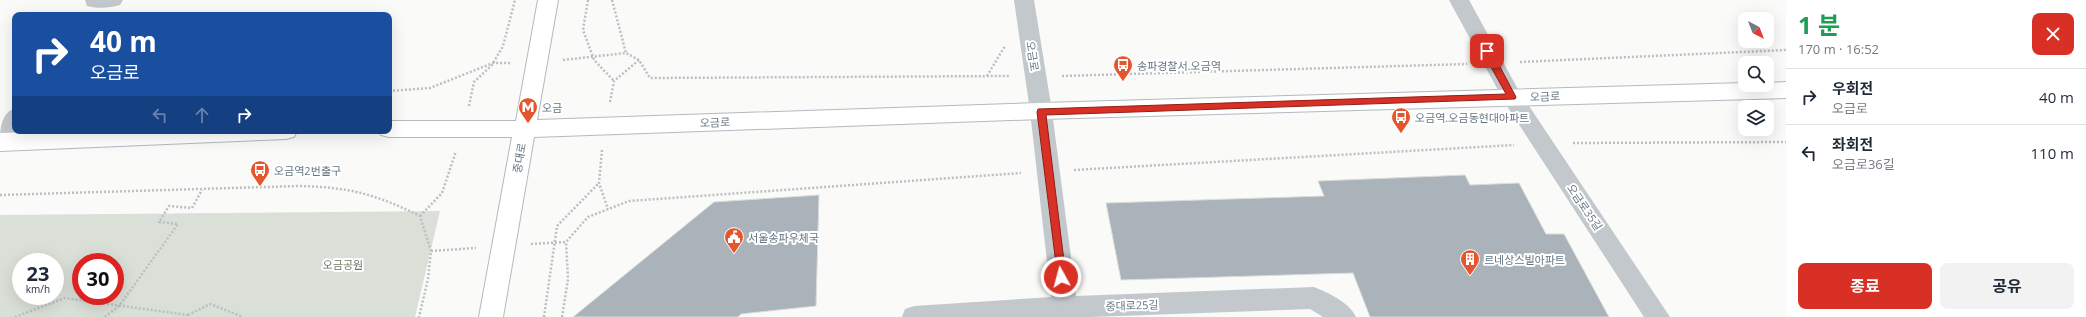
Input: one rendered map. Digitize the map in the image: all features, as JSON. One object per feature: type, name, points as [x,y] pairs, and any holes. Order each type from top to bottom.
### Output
[{"type":"main road","name":"중대로","points":[[491,317],[548,0]]},
{"type":"main road","name":"오금로","points":[[392,129],[524,129],[1512,97],[1786,90]]},
{"type":"main road","points":[[0,142],[208,134]]},
{"type":"street","points":[[86,12],[94,0],[113,0]]},
{"type":"street","name":"오금로","points":[[1024,0],[1041,112],[1066,312]]},
{"type":"street","name":"오금로35길","points":[[1459,0],[1512,97],[1658,317]]},
{"type":"street","points":[[0,138],[12,120]]},
{"type":"street","name":"중대로25길","points":[[914,317],[1066,312],[1314,298],[1344,317]]},
{"type":"path","points":[[474,82],[485,74],[503,48],[515,0]]},
{"type":"path","points":[[588,0],[583,30],[594,60],[614,81],[639,60]]},
{"type":"path","points":[[612,0],[626,53],[639,60],[650,78],[1036,76],[1494,63],[1786,50]]},
{"type":"path","points":[[986,76],[1005,46],[1003,38]]},
{"type":"path","points":[[392,90],[430,88],[493,63]]},
{"type":"path","points":[[562,317],[568,279],[566,242],[588,217],[629,201],[1049,172],[1543,143],[1786,142]]},
{"type":"path","points":[[544,317],[558,226],[599,183],[608,210]]},
{"type":"path","points":[[0,195],[202,190],[281,185],[324,186],[362,192],[420,216],[431,251],[428,279],[419,317]]},
{"type":"path","points":[[105,317],[120,306],[178,224],[159,222],[169,206],[192,208],[202,190]]},
{"type":"path","points":[[420,216],[442,193]]},
{"type":"path","points":[[15,317],[65,298],[188,316],[210,304],[243,317]]},
{"type":"green space","name":"오금공원","points":[[440,211],[415,317],[0,317],[0,215]]},
{"type":"building","name":"르네상스빌아파트","points":[[1465,175],[1470,185],[1519,183],[1546,234],[1564,234],[1609,317],[1370,317],[1353,273],[1121,280],[1106,203],[1324,196],[1318,181]]},
{"type":"building","name":"서울송파우체국","points":[[819,195],[816,306],[741,314],[738,317],[573,317],[714,202]]},
{"type":"place","name":"송파경찰서.오금역","points":[[1123,82]]},
{"type":"place","name":"오금","points":[[528,124]]},
{"type":"place","name":"오금역.오금동현대아파트","points":[[1401,134]]},
{"type":"place","name":"오금역2번출구","points":[[260,187]]},
{"type":"place","name":"서울송파우체국","points":[[734,254]]},
{"type":"place","name":"르네상스빌아파트","points":[[1470,276]]},
{"type":"route","points":[[1061,277],[1041,112],[1512,97],[1487,51]]}]
